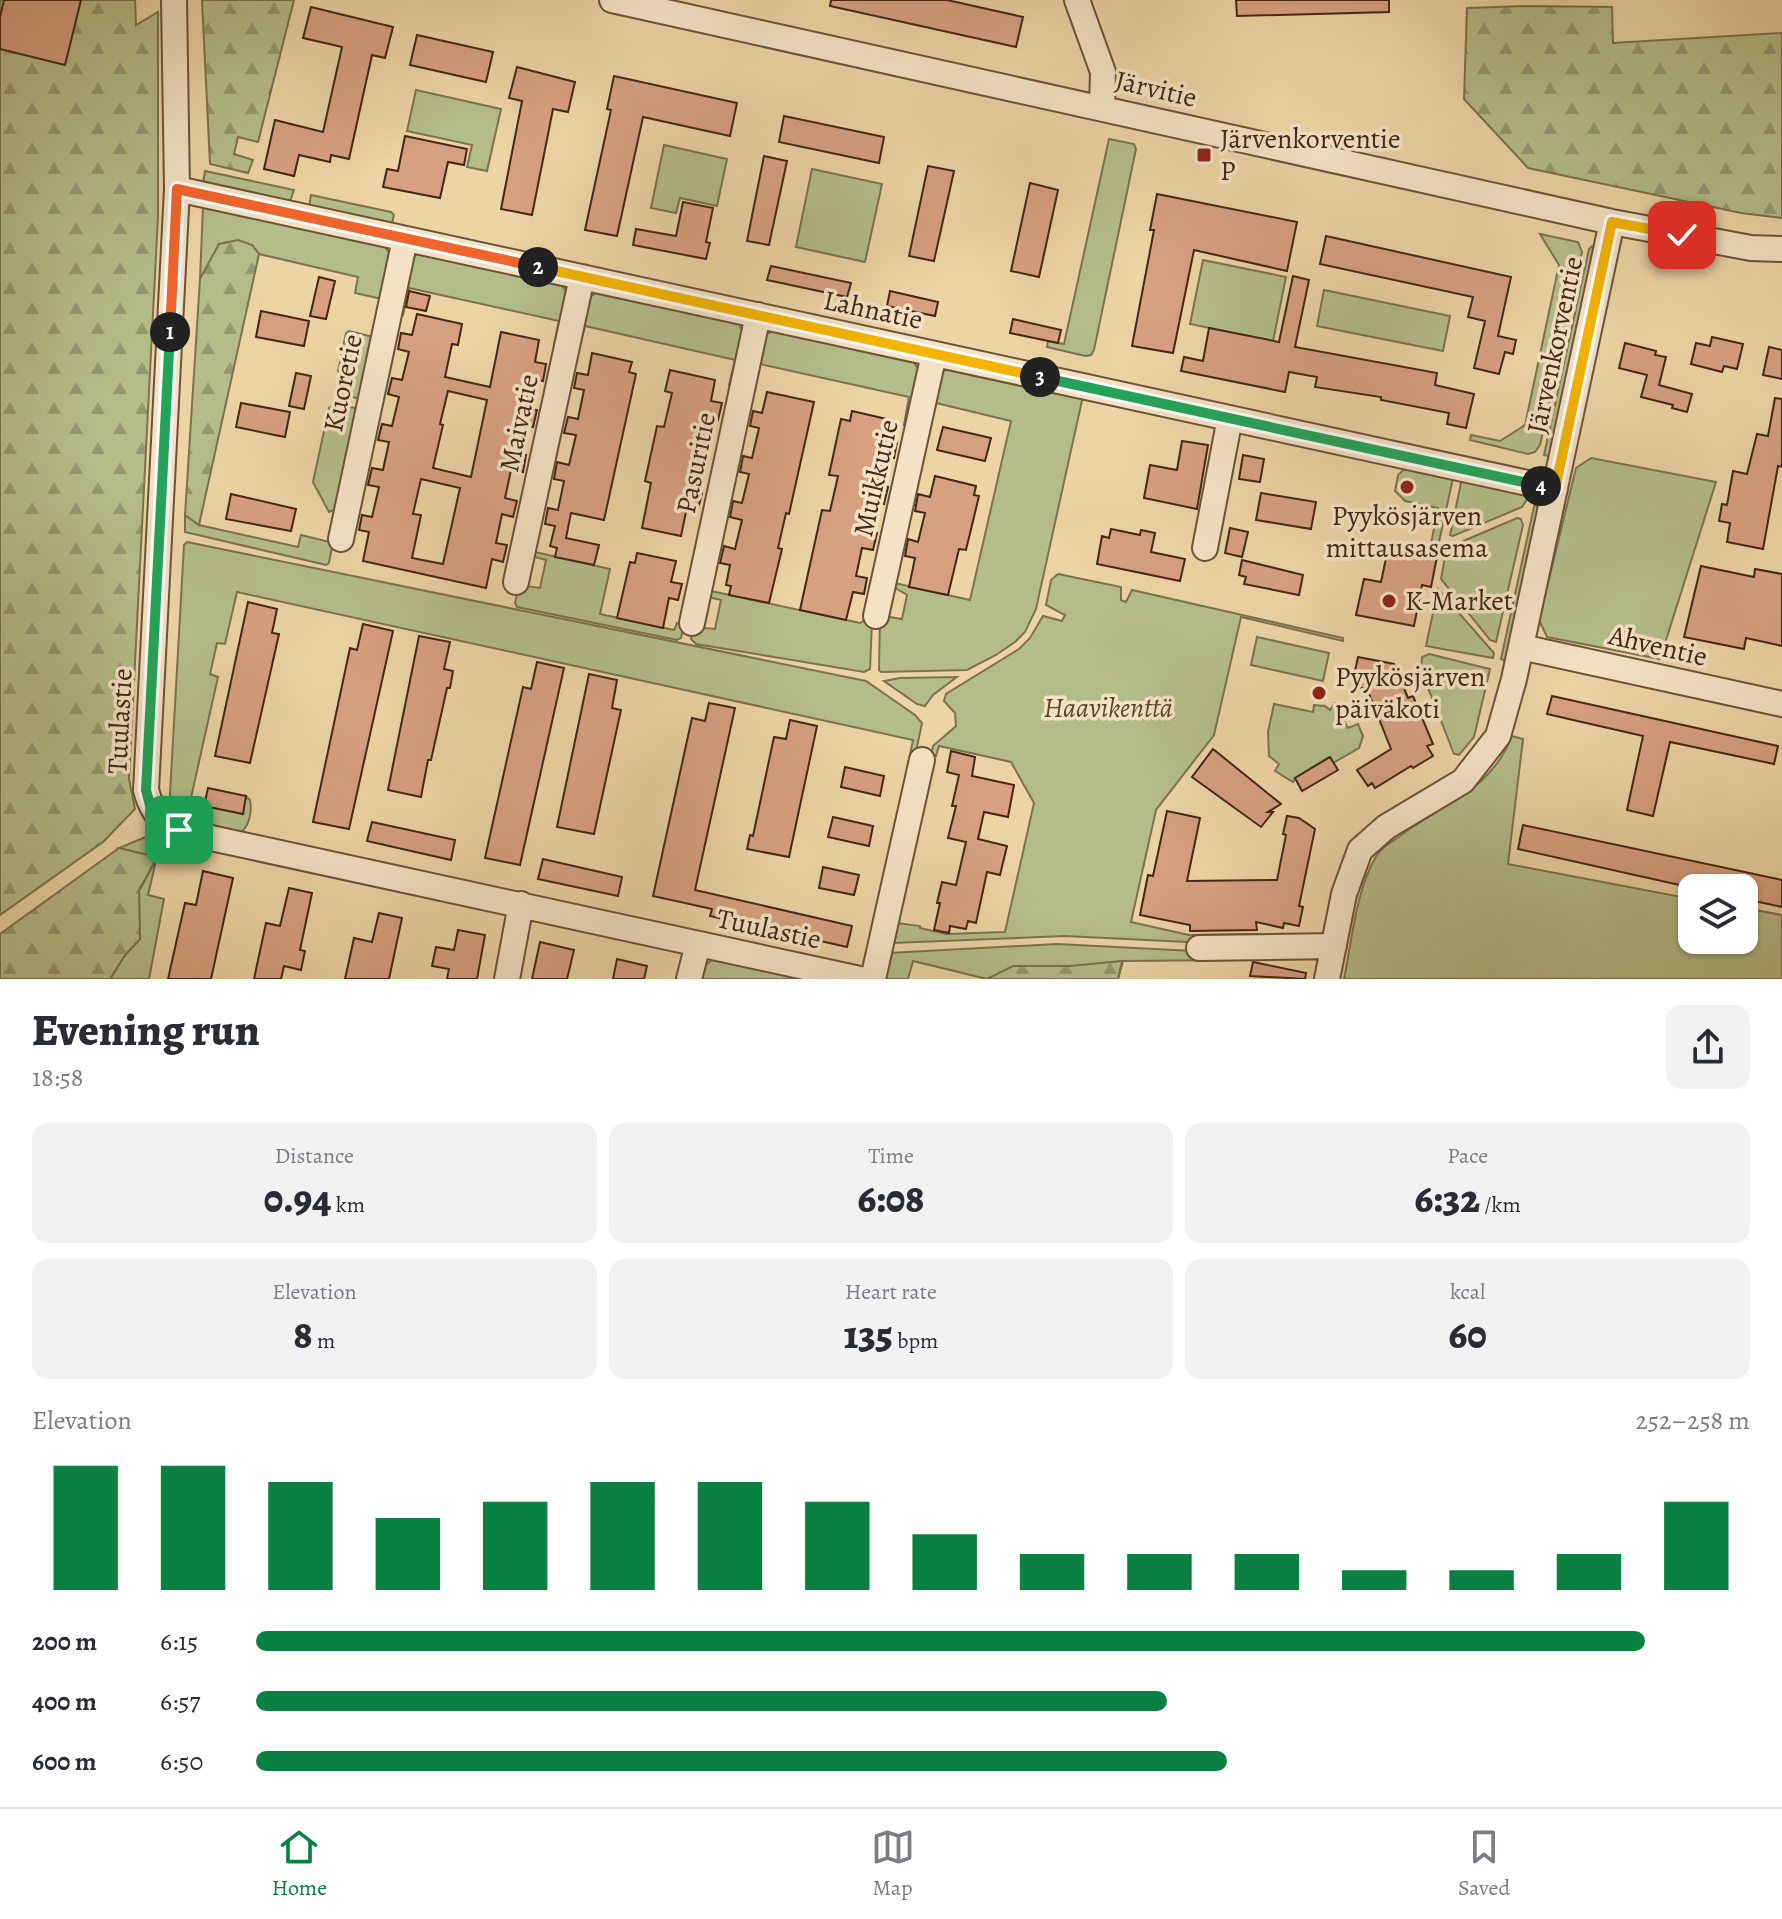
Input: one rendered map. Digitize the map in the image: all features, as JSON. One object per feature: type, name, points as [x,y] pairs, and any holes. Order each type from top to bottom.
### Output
[{"type":"street","name":"Tuulastie","points":[[174,0],[177,189],[146,790],[151,809],[169,824],[188,833],[860,979]]},
{"type":"street","name":"Järvitie","points":[[612,0],[1612,222],[1751,248],[1782,249]]},
{"type":"street","points":[[1077,0],[1103,72],[1102,107]]},
{"type":"street","name":"Lahnatie","points":[[177,189],[1555,489]]},
{"type":"street","name":"Järvenkorventie","points":[[1327,979],[1344,894],[1360,850],[1386,827],[1463,781],[1498,736],[1521,647],[1612,222]]},
{"type":"street","name":"Kuoretie","points":[[341,539],[405,239]]},
{"type":"street","name":"Maivatie","points":[[516,582],[582,277]]},
{"type":"street","name":"Pasuritie","points":[[692,623],[758,315]]},
{"type":"street","name":"Muikkutie","points":[[876,616],[934,354]]},
{"type":"street","points":[[1205,548],[1230,418]]},
{"type":"street","name":"Ahventie","points":[[1521,647],[1782,704]]},
{"type":"street","points":[[873,979],[922,760]]},
{"type":"street","points":[[507,979],[521,904]]},
{"type":"street","points":[[689,979],[698,944]]},
{"type":"street","points":[[1199,948],[1334,946]]},
{"type":"green space","points":[[0,0],[135,0],[136,25],[158,12],[158,217],[129,779],[135,809],[103,842],[0,915]]},
{"type":"green space","points":[[202,0],[294,0],[258,142],[238,137],[234,154],[253,160],[248,173],[210,164]]},
{"type":"green space","points":[[1612,7],[1613,43],[1782,33],[1782,218],[1741,213],[1528,168],[1464,99],[1467,8]]},
{"type":"green space","points":[[416,90],[501,109],[487,171],[467,167],[472,145],[407,131]]},
{"type":"green space","points":[[1109,139],[1134,144],[1136,149],[1094,350],[1091,355],[1085,356],[1047,347],[1048,341],[1064,344]]},
{"type":"green space","points":[[664,145],[727,159],[717,206],[680,198],[676,213],[651,208]]},
{"type":"green space","points":[[812,169],[882,184],[865,262],[796,247]]},
{"type":"green space","points":[[205,171],[294,190],[290,201],[203,183]]},
{"type":"green space","points":[[311,195],[391,212],[394,215],[392,223],[309,207]]},
{"type":"green space","points":[[203,206],[382,242],[392,257],[382,299],[355,293],[358,277],[259,254],[252,245],[219,245],[200,279]]},
{"type":"green space","points":[[1540,234],[1578,242],[1582,252],[1540,445],[1535,452],[1528,454],[1470,440],[1471,435],[1500,441],[1525,425],[1559,265]]},
{"type":"green space","points":[[238,240],[252,245],[259,254],[199,525],[185,515],[200,279],[219,244]]},
{"type":"green space","points":[[1592,246],[1596,250],[1552,457],[1544,455]]},
{"type":"green space","points":[[418,254],[558,281],[568,294],[556,346],[559,321],[409,288],[403,315],[398,314],[412,257]]},
{"type":"green space","points":[[1203,260],[1286,277],[1273,341],[1190,324]]},
{"type":"green space","points":[[1324,290],[1450,316],[1443,351],[1317,326]]},
{"type":"green space","points":[[600,291],[736,321],[743,331],[732,386],[729,385],[735,360],[585,326],[578,352],[588,298]]},
{"type":"green space","points":[[776,329],[911,358],[920,372],[908,425],[904,425],[909,397],[760,364],[752,389],[763,337]]},
{"type":"green space","points":[[349,331],[373,337],[359,399],[341,393],[343,374],[338,371]]},
{"type":"green space","points":[[951,367],[1083,396],[1036,609],[1025,632],[1015,642],[967,670],[881,672],[880,618],[902,619],[907,595],[892,586],[895,583],[970,600],[1011,421],[936,403],[930,429],[939,374]]},
{"type":"green space","points":[[334,405],[356,408],[359,412],[336,509],[329,512],[313,482],[329,408]]},
{"type":"green space","points":[[1591,458],[1716,482],[1660,659],[1547,637],[1539,620],[1576,468]]},
{"type":"green space","points":[[1407,467],[1453,478],[1437,551],[1430,549],[1438,508],[1405,501],[1395,491],[1398,475]]},
{"type":"green space","points":[[1465,480],[1529,496],[1522,507],[1453,536],[1450,535],[1461,483]]},
{"type":"green space","points":[[1535,502],[1538,510],[1509,662],[1501,659]]},
{"type":"green space","points":[[185,515],[199,525],[298,547],[301,535],[330,542],[329,563],[326,565],[185,532]]},
{"type":"green space","points":[[1517,518],[1523,525],[1496,642],[1490,640],[1441,579],[1446,552],[1461,542]]},
{"type":"green space","points":[[187,542],[866,681],[922,723],[910,780],[905,780],[913,740],[237,592],[225,644],[217,643],[210,674],[218,677],[190,802],[242,814],[246,796],[250,800],[250,818],[240,833],[186,822],[169,812],[184,545]]},
{"type":"green space","points":[[535,552],[610,569],[600,614],[674,630],[677,623],[684,624],[681,638],[677,640],[517,607],[519,585],[540,588],[546,560],[535,557]]},
{"type":"green space","name":"Haavikenttä","points":[[1058,574],[1121,587],[1121,600],[1126,602],[1132,590],[1343,638],[1343,641],[1241,617],[1214,735],[1156,810],[1131,922],[1189,935],[1257,934],[1253,941],[1187,942],[1065,936],[893,943],[898,923],[946,934],[1005,932],[1034,803],[1011,762],[939,746],[936,756],[931,754],[933,746],[956,726],[955,713],[944,701],[946,694],[1019,649],[1030,638],[1043,616],[1062,621],[1065,615],[1046,605],[1051,580]]},
{"type":"green space","points":[[1438,589],[1494,653],[1493,658],[1426,646]]},
{"type":"green space","points":[[711,591],[860,623],[866,619],[872,621],[870,669],[864,672],[696,644],[691,639],[694,627],[715,629],[721,600],[708,597]]},
{"type":"green space","points":[[1257,637],[1329,653],[1323,681],[1251,665]]},
{"type":"green space","points":[[1429,654],[1490,669],[1474,737],[1459,755],[1454,754],[1421,670],[1422,657]]},
{"type":"green space","points":[[957,677],[933,695],[925,706],[917,704],[884,681],[900,678]]},
{"type":"green space","points":[[1335,703],[1345,704],[1340,714],[1348,728],[1358,724],[1363,736],[1359,748],[1333,763],[1329,757],[1293,782],[1275,771],[1279,764],[1269,756],[1268,732],[1274,704],[1313,712],[1314,705],[1330,710]]},
{"type":"green space","points":[[1512,736],[1523,739],[1508,864],[1678,896],[1678,954],[1758,954],[1758,911],[1782,915],[1782,979],[1344,979],[1359,899],[1377,855],[1391,842],[1478,783],[1503,755]]},
{"type":"green space","points":[[160,831],[169,836],[167,863],[156,861],[148,895],[164,899],[149,979],[110,979],[140,939],[139,891],[157,858],[119,848]]},
{"type":"green space","points":[[119,848],[157,857],[139,891],[140,939],[110,979],[0,979],[0,934]]},
{"type":"green space","points":[[1057,944],[1194,951],[1238,957],[1239,960],[1123,961],[1118,979],[987,979],[913,961],[908,979],[881,979],[889,953]]},
{"type":"green space","points":[[714,959],[813,979],[700,979],[702,967]]},
{"type":"green space","points":[[1122,961],[1118,979],[987,979],[1013,966],[1070,966]]},
{"type":"building","points":[[4,0],[81,0],[65,65],[0,49],[0,17]]},
{"type":"building","points":[[831,0],[947,0],[1023,17],[1016,47],[830,6]]},
{"type":"building","points":[[1236,0],[1389,0],[1389,12],[1237,16]]},
{"type":"building","points":[[311,7],[393,27],[385,58],[372,55],[349,159],[331,155],[330,162],[299,155],[294,176],[264,169],[275,120],[323,132],[342,47],[303,38]]},
{"type":"building","points":[[417,35],[493,52],[486,82],[410,65]]},
{"type":"building","points":[[517,67],[575,82],[568,112],[553,109],[532,215],[501,209],[522,101],[509,98]]},
{"type":"building","points":[[614,76],[737,103],[730,136],[643,117],[617,236],[585,230],[611,110],[607,109]]},
{"type":"building","points":[[784,116],[884,137],[879,163],[779,142]]},
{"type":"building","points":[[405,136],[467,149],[464,165],[448,162],[440,198],[383,187],[387,169],[398,171]]},
{"type":"building","points":[[764,156],[787,161],[769,245],[747,241]]},
{"type":"building","points":[[928,166],[954,171],[934,261],[909,256]]},
{"type":"building","points":[[1030,183],[1058,190],[1039,277],[1011,271]]},
{"type":"building","points":[[1157,194],[1297,222],[1287,271],[1194,250],[1173,353],[1132,346],[1154,230],[1150,230]]},
{"type":"building","points":[[683,202],[713,208],[706,259],[633,245],[636,229],[676,236]]},
{"type":"building","points":[[1326,236],[1511,277],[1498,336],[1516,340],[1513,354],[1505,352],[1499,374],[1474,368],[1485,321],[1468,317],[1473,297],[1320,264]]},
{"type":"building","points":[[771,266],[851,283],[847,297],[767,280]]},
{"type":"building","points":[[1293,276],[1309,280],[1295,347],[1437,373],[1435,385],[1474,394],[1466,428],[1447,424],[1449,413],[1381,400],[1381,397],[1315,387],[1317,377],[1289,372],[1285,392],[1181,371],[1184,357],[1203,361],[1209,328],[1279,342]]},
{"type":"building","points":[[319,277],[335,281],[326,319],[310,316]]},
{"type":"building","points":[[409,291],[430,296],[426,311],[406,307]]},
{"type":"building","points":[[890,291],[938,302],[935,316],[887,306]]},
{"type":"building","points":[[261,311],[309,321],[304,346],[256,337]]},
{"type":"building","points":[[417,314],[462,324],[458,345],[452,344],[445,377],[490,387],[501,332],[539,340],[535,362],[546,364],[543,381],[531,379],[525,408],[537,410],[533,427],[522,424],[516,453],[526,455],[523,472],[511,470],[505,498],[517,501],[513,517],[502,514],[496,543],[507,545],[503,562],[492,559],[486,588],[363,561],[369,532],[359,530],[362,515],[372,517],[379,487],[368,485],[372,468],[383,470],[389,442],[378,440],[382,424],[392,426],[399,397],[388,394],[392,378],[402,380],[409,352],[398,349],[401,333],[412,335]],"holes":[[[448,391],[487,400],[471,477],[433,468]],[[421,479],[460,488],[443,564],[412,558],[421,515],[413,514]]]},
{"type":"building","points":[[1013,319],[1061,330],[1058,343],[1010,333]]},
{"type":"building","points":[[1712,337],[1743,344],[1737,369],[1724,366],[1722,372],[1691,364],[1696,343],[1710,346]]},
{"type":"building","points":[[1625,343],[1656,351],[1655,355],[1666,357],[1659,385],[1692,394],[1687,412],[1641,397],[1647,375],[1619,368]]},
{"type":"building","points":[[1769,347],[1782,350],[1782,379],[1763,375]]},
{"type":"building","points":[[592,353],[632,362],[629,372],[636,374],[604,520],[571,513],[566,538],[599,545],[594,565],[555,557],[557,548],[550,546],[555,526],[545,524],[548,508],[558,510],[564,481],[554,479],[557,462],[569,465],[576,435],[564,433],[568,417],[578,419],[584,390],[574,388],[577,373],[588,375]]},
{"type":"building","points":[[670,370],[715,380],[711,401],[722,403],[718,420],[707,417],[700,446],[710,448],[707,465],[697,463],[691,491],[702,493],[698,509],[687,507],[681,536],[642,528],[651,483],[645,481],[657,426],[664,427],[672,393],[665,391]]},
{"type":"building","points":[[296,373],[311,376],[304,409],[289,406]]},
{"type":"building","points":[[767,392],[814,402],[789,514],[786,513],[778,548],[782,549],[769,603],[729,595],[731,586],[726,585],[730,565],[720,563],[724,546],[735,549],[742,520],[730,517],[733,501],[742,503],[749,474],[740,472],[743,456],[752,458],[759,428],[750,426],[753,411],[762,413]]},
{"type":"building","points":[[1775,398],[1782,399],[1782,467],[1778,466],[1763,549],[1727,542],[1730,523],[1719,521],[1722,504],[1727,505],[1733,471],[1747,474],[1757,434],[1768,436]]},
{"type":"building","points":[[241,403],[290,412],[285,437],[236,427]]},
{"type":"building","points":[[852,411],[891,420],[887,440],[897,442],[894,458],[883,455],[877,485],[888,487],[884,504],[873,501],[866,531],[877,533],[873,550],[862,548],[856,576],[867,578],[864,594],[853,592],[846,620],[800,610],[822,510],[830,511],[838,476],[829,475],[841,419],[850,421]]},
{"type":"building","points":[[943,427],[991,438],[985,461],[937,450]]},
{"type":"building","points":[[1182,441],[1208,445],[1197,509],[1144,498],[1150,465],[1177,470]]},
{"type":"building","points":[[1243,455],[1264,459],[1260,482],[1239,479]]},
{"type":"building","points":[[935,476],[976,486],[974,495],[979,496],[966,550],[959,549],[948,595],[909,587],[915,558],[905,556],[908,539],[918,542],[925,513],[915,511],[918,494],[930,497]]},
{"type":"building","points":[[1261,493],[1316,502],[1311,529],[1256,520]]},
{"type":"building","points":[[231,494],[296,509],[291,531],[226,519]]},
{"type":"building","points":[[1230,528],[1248,532],[1242,557],[1225,553]]},
{"type":"building","points":[[1111,529],[1140,535],[1141,530],[1155,533],[1151,552],[1185,559],[1180,581],[1097,564],[1102,536],[1109,538]]},
{"type":"building","name":"K-Market","points":[[1419,548],[1438,552],[1431,587],[1422,585],[1414,626],[1356,615],[1364,579],[1381,582],[1388,549],[1418,555]]},
{"type":"building","points":[[637,553],[676,561],[671,582],[682,584],[678,600],[669,598],[663,628],[617,618],[630,562],[635,563]]},
{"type":"building","points":[[1242,560],[1303,575],[1299,595],[1244,584],[1246,577],[1239,575]]},
{"type":"building","points":[[1701,566],[1754,577],[1755,569],[1782,574],[1782,646],[1746,638],[1744,649],[1684,637]]},
{"type":"building","points":[[248,602],[277,609],[272,633],[279,634],[250,763],[215,756]]},
{"type":"building","points":[[363,624],[393,631],[349,829],[313,822],[350,648],[357,650]]},
{"type":"building","points":[[419,636],[450,642],[444,669],[453,671],[421,797],[388,790]]},
{"type":"building","points":[[1358,657],[1394,664],[1408,698],[1413,696],[1433,744],[1427,746],[1433,756],[1375,788],[1372,783],[1368,786],[1357,770],[1391,749],[1367,689],[1355,687],[1356,680],[1353,680]]},
{"type":"building","points":[[537,662],[564,668],[520,865],[485,858],[523,687],[531,689]]},
{"type":"building","points":[[589,674],[617,680],[612,708],[621,710],[594,834],[557,827]]},
{"type":"building","points":[[1552,696],[1778,746],[1774,764],[1670,742],[1653,816],[1627,810],[1643,736],[1547,714]]},
{"type":"building","points":[[709,703],[735,708],[695,890],[852,926],[847,947],[710,916],[712,909],[653,896],[692,718],[705,721]]},
{"type":"building","points":[[790,720],[817,726],[789,857],[747,849],[750,835],[753,836],[774,737],[786,739]]},
{"type":"building","points":[[1213,749],[1281,804],[1268,812],[1273,812],[1261,827],[1192,777]]},
{"type":"building","points":[[951,751],[975,757],[972,776],[1014,785],[1008,817],[984,812],[978,839],[1007,846],[1000,875],[987,872],[976,923],[968,921],[966,929],[950,926],[949,933],[934,930],[940,903],[937,903],[942,882],[956,885],[966,842],[948,838],[959,775],[947,772]]},
{"type":"building","points":[[1330,757],[1338,770],[1302,791],[1295,778]]},
{"type":"building","points":[[845,767],[884,776],[880,796],[841,787]]},
{"type":"building","points":[[208,788],[246,796],[243,814],[204,806]]},
{"type":"building","points":[[1167,811],[1200,818],[1187,881],[1277,880],[1287,816],[1299,818],[1315,829],[1299,906],[1303,907],[1299,926],[1284,923],[1283,928],[1256,922],[1257,930],[1190,931],[1190,925],[1140,915],[1148,875],[1153,876]]},
{"type":"building","points":[[833,817],[873,826],[869,846],[828,837]]},
{"type":"building","points":[[372,822],[455,840],[451,860],[367,841]]},
{"type":"building","points":[[1523,825],[1754,874],[1678,874],[1678,885],[1518,849]]},
{"type":"building","points":[[543,859],[622,877],[618,896],[538,879]]},
{"type":"building","points":[[823,867],[859,875],[854,895],[819,888]]},
{"type":"building","points":[[203,871],[233,878],[211,979],[168,979],[185,903],[196,905]]},
{"type":"building","points":[[1758,875],[1782,880],[1782,907],[1758,902]]},
{"type":"building","points":[[289,888],[312,893],[300,950],[305,951],[301,970],[284,966],[281,979],[254,979],[266,923],[280,926]]},
{"type":"building","points":[[379,913],[402,918],[389,979],[345,979],[354,938],[372,942]]},
{"type":"building","points":[[458,930],[485,935],[477,979],[447,979],[449,969],[432,966],[436,947],[454,950]]},
{"type":"building","points":[[540,942],[574,950],[567,979],[532,979]]},
{"type":"building","points":[[617,959],[647,966],[644,979],[613,979]]},
{"type":"building","points":[[1253,962],[1306,973],[1305,979],[1250,976]]},
{"type":"place","name":"Järvenkorventie P","points":[[1204,155]]},
{"type":"place","name":"Pyykösjärven mittausasema","points":[[1407,487]]},
{"type":"place","name":"K-Market","points":[[1389,601]]},
{"type":"place","name":"Pyykösjärven päiväkoti","points":[[1319,693]]},
{"type":"route","points":[[179,830],[151,809],[146,790],[177,189],[1555,489],[1612,222],[1682,235]]}]
